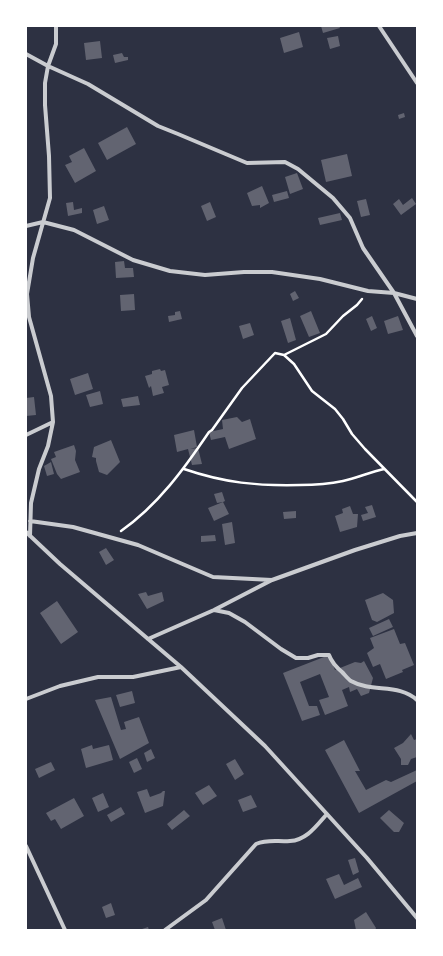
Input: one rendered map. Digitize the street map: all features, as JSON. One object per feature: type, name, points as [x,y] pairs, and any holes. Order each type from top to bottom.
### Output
[{"type":"street","points":[[56,26],[56,44],[48,66],[45,83],[44,105],[49,156],[50,198],[33,258],[27,294],[29,317],[51,396],[52,422],[48,446],[39,469],[31,503],[28,534],[60,564],[181,667],[265,746],[367,858],[417,918]]},
{"type":"street","points":[[378,26],[417,83]]},
{"type":"street","points":[[26,54],[48,66],[88,84],[158,126],[247,163],[285,162],[298,169],[332,198],[350,218],[363,248],[394,293],[417,336]]},
{"type":"street","points":[[26,226],[43,222],[74,230],[133,260],[170,271],[205,275],[244,272],[272,272],[320,279],[368,291],[394,293],[417,299]]},
{"type":"street","points":[[26,435],[52,422]]},
{"type":"street","points":[[30,521],[73,527],[138,545],[214,577],[272,580]]},
{"type":"street","points":[[148,639],[214,610],[272,580],[355,550],[400,536],[417,533]]},
{"type":"street","points":[[214,610],[229,613],[245,622],[281,649],[296,658],[329,655],[333,664],[351,681],[364,685],[398,690],[411,694],[417,700]]},
{"type":"street","points":[[26,699],[60,686],[98,677],[133,677],[181,667]]},
{"type":"street","points":[[165,930],[206,900],[256,844],[263,841],[298,840],[311,832],[327,814]]},
{"type":"street","points":[[26,846],[65,930]]},
{"type":"path","points":[[112,538],[146,512],[184,469],[209,432],[212,430],[242,388],[275,353],[284,354],[326,334],[343,316],[357,305],[368,291]]},
{"type":"path","points":[[284,354],[294,364],[312,391],[335,409],[352,434],[417,502]]},
{"type":"path","points":[[184,469],[209,478],[225,481],[280,486],[342,482],[384,469]]},
{"type":"building","points":[[321,26],[339,26],[340,28],[323,33]]},
{"type":"building","points":[[299,32],[303,47],[284,53],[280,38]]},
{"type":"building","points":[[338,36],[340,46],[330,49],[327,38]]},
{"type":"building","points":[[100,41],[102,58],[86,60],[84,43]]},
{"type":"building","points":[[122,53],[124,57],[128,57],[128,60],[115,63],[113,55]]},
{"type":"building","points":[[404,113],[405,117],[399,119],[398,115]]},
{"type":"building","points":[[127,127],[136,144],[107,160],[98,143]]},
{"type":"building","points":[[84,148],[96,171],[75,183],[65,165],[72,162],[69,156]]},
{"type":"building","points":[[347,154],[352,176],[326,182],[321,160]]},
{"type":"building","points":[[297,173],[303,189],[290,194],[285,177]]},
{"type":"building","points":[[262,186],[269,203],[260,208],[260,205],[252,206],[247,193]]},
{"type":"building","points":[[287,191],[289,198],[274,202],[272,195]]},
{"type":"building","points":[[412,198],[416,204],[401,215],[393,204],[399,199],[403,205]]},
{"type":"building","points":[[366,199],[370,215],[361,217],[357,201]]},
{"type":"building","points":[[73,202],[74,210],[82,208],[82,213],[68,216],[66,203]]},
{"type":"building","points":[[210,202],[216,217],[207,221],[201,206]]},
{"type":"building","points":[[104,206],[109,220],[97,224],[93,210]]},
{"type":"building","points":[[340,213],[342,220],[320,225],[318,218]]},
{"type":"building","points":[[124,261],[125,268],[133,268],[134,277],[116,278],[115,262]]},
{"type":"building","points":[[295,291],[299,298],[293,301],[290,294]]},
{"type":"building","points":[[134,294],[135,310],[121,311],[120,295]]},
{"type":"building","points":[[180,311],[182,319],[169,322],[168,316],[175,315],[175,312]]},
{"type":"building","points":[[311,311],[320,333],[309,337],[300,316]]},
{"type":"building","points":[[372,316],[377,328],[371,331],[366,319]]},
{"type":"building","points":[[398,316],[403,330],[388,334],[384,321]]},
{"type":"building","points":[[290,318],[296,340],[288,343],[281,321]]},
{"type":"building","points":[[250,323],[254,335],[243,339],[239,326]]},
{"type":"building","points":[[160,369],[161,371],[165,370],[169,385],[162,387],[164,393],[153,396],[151,386],[149,388],[145,376],[152,374],[152,371]]},
{"type":"building","points":[[88,373],[93,389],[75,395],[70,379]]},
{"type":"building","points":[[100,391],[103,404],[90,407],[86,395]]},
{"type":"building","points":[[138,396],[140,405],[123,407],[121,399]]},
{"type":"building","points":[[34,397],[36,415],[26,416],[26,398]]},
{"type":"building","points":[[237,417],[242,422],[250,419],[256,439],[229,449],[225,437],[211,440],[209,432],[223,429],[222,420]]},
{"type":"building","points":[[194,430],[197,447],[190,449],[198,448],[202,464],[192,465],[188,449],[177,452],[174,435]]},
{"type":"building","points":[[111,440],[120,462],[107,475],[99,472],[96,458],[92,457],[94,447]]},
{"type":"building","points":[[74,445],[76,451],[75,460],[80,472],[61,479],[57,474],[51,459],[56,457],[54,452]]},
{"type":"building","points":[[51,462],[54,474],[47,476],[44,466]]},
{"type":"building","points":[[222,492],[225,501],[217,503],[214,494]]},
{"type":"building","points":[[223,502],[229,514],[214,521],[208,508]]},
{"type":"building","points":[[372,505],[376,517],[363,521],[361,515],[368,513],[365,507]]},
{"type":"building","points":[[350,506],[353,514],[358,514],[357,527],[340,532],[335,516],[343,513],[342,509]]},
{"type":"building","points":[[296,511],[296,518],[284,519],[283,512]]},
{"type":"building","points":[[232,522],[235,543],[225,545],[222,524]]},
{"type":"building","points":[[215,535],[216,541],[201,542],[201,536]]},
{"type":"building","points":[[106,548],[114,560],[106,565],[99,552]]},
{"type":"building","points":[[146,592],[148,596],[162,592],[164,601],[147,609],[138,594]]},
{"type":"building","points":[[383,593],[393,600],[394,613],[377,622],[372,620],[365,600]]},
{"type":"building","points":[[57,601],[78,632],[61,644],[40,613]]},
{"type":"building","points":[[389,619],[393,627],[373,636],[369,628]]},
{"type":"building","points":[[394,629],[400,644],[405,643],[414,665],[402,670],[403,672],[386,679],[380,664],[373,667],[367,653],[374,648],[370,638]]},
{"type":"building","points":[[329,655],[335,670],[355,662],[361,663],[364,661],[373,678],[369,693],[361,696],[357,689],[350,692],[349,687],[342,690],[348,706],[325,715],[319,700],[329,697],[320,674],[300,682],[309,706],[317,706],[320,715],[302,721],[283,673]]},
{"type":"building","points":[[132,691],[135,703],[120,707],[116,695]]},
{"type":"building","points":[[111,697],[121,730],[126,729],[124,722],[139,717],[149,743],[120,759],[95,700]]},
{"type":"building","points":[[411,734],[414,740],[417,739],[417,757],[411,759],[408,765],[401,765],[401,759],[394,748],[403,743]]},
{"type":"building","points":[[344,740],[360,771],[355,771],[366,790],[386,780],[391,782],[417,770],[417,781],[359,813],[325,750]]},
{"type":"building","points":[[92,745],[93,749],[109,745],[113,760],[86,768],[81,749]]},
{"type":"building","points":[[151,749],[155,758],[147,762],[144,753]]},
{"type":"building","points":[[137,758],[142,769],[134,773],[129,762]]},
{"type":"building","points":[[235,759],[244,774],[235,780],[226,764]]},
{"type":"building","points":[[51,762],[55,770],[39,778],[35,769]]},
{"type":"building","points":[[209,785],[217,796],[203,805],[195,793]]},
{"type":"building","points":[[147,789],[150,797],[165,791],[163,806],[145,813],[137,792]]},
{"type":"building","points":[[103,793],[109,807],[98,812],[92,798]]},
{"type":"building","points":[[251,795],[257,807],[243,812],[238,800]]},
{"type":"building","points":[[74,798],[84,816],[61,829],[55,819],[51,821],[46,813]]},
{"type":"building","points":[[121,807],[125,814],[111,822],[107,815]]},
{"type":"building","points":[[184,810],[190,816],[172,830],[167,824]]},
{"type":"building","points":[[389,810],[404,823],[399,832],[394,832],[380,818]]},
{"type":"building","points":[[355,858],[359,872],[353,875],[348,860]]},
{"type":"building","points":[[339,874],[344,885],[358,878],[362,887],[335,899],[326,879]]},
{"type":"building","points":[[111,903],[115,915],[106,918],[102,907]]},
{"type":"building","points":[[366,912],[376,928],[375,930],[356,930],[354,920]]},
{"type":"building","points":[[222,918],[226,930],[215,930],[212,922]]},
{"type":"building","points":[[148,927],[149,930],[139,930]]}]
